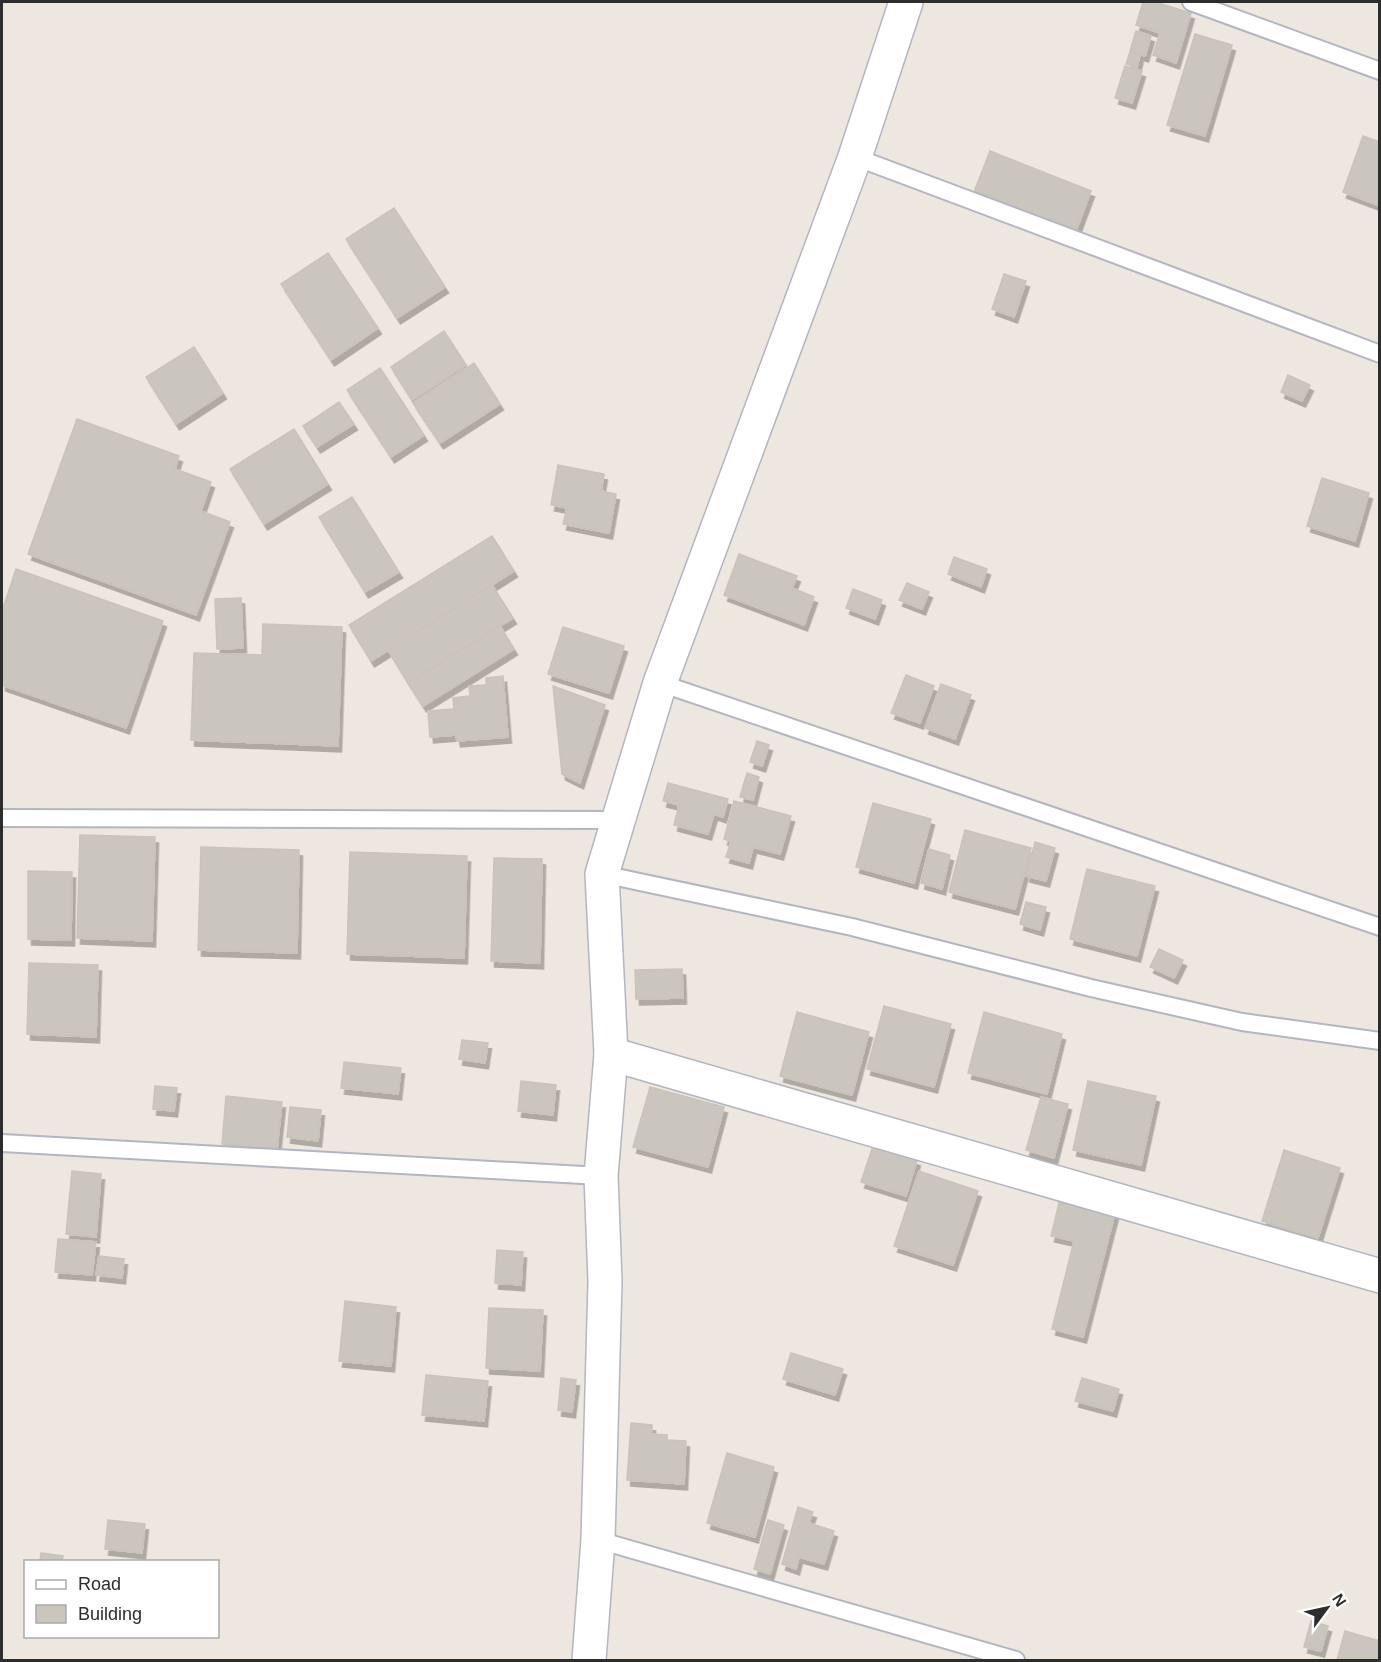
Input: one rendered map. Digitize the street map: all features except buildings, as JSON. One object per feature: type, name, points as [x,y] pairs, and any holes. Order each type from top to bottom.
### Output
[{"type":"street","points":[[589,1660],[598,1540],[605,1281],[601,1176],[611,1054],[602,874],[660,683],[855,157],[906,2]]},
{"type":"street","points":[[611,1054],[1380,1276]]},
{"type":"lane","points":[[1191,2],[1380,70]]},
{"type":"lane","points":[[855,157],[1380,354]]},
{"type":"lane","points":[[660,683],[1380,927]]},
{"type":"lane","points":[[2,818],[617,820]]},
{"type":"lane","points":[[602,874],[852,927],[1091,988],[1242,1022],[1380,1041]]},
{"type":"lane","points":[[2,1143],[601,1176]]},
{"type":"lane","points":[[598,1540],[1016,1660]]}]
